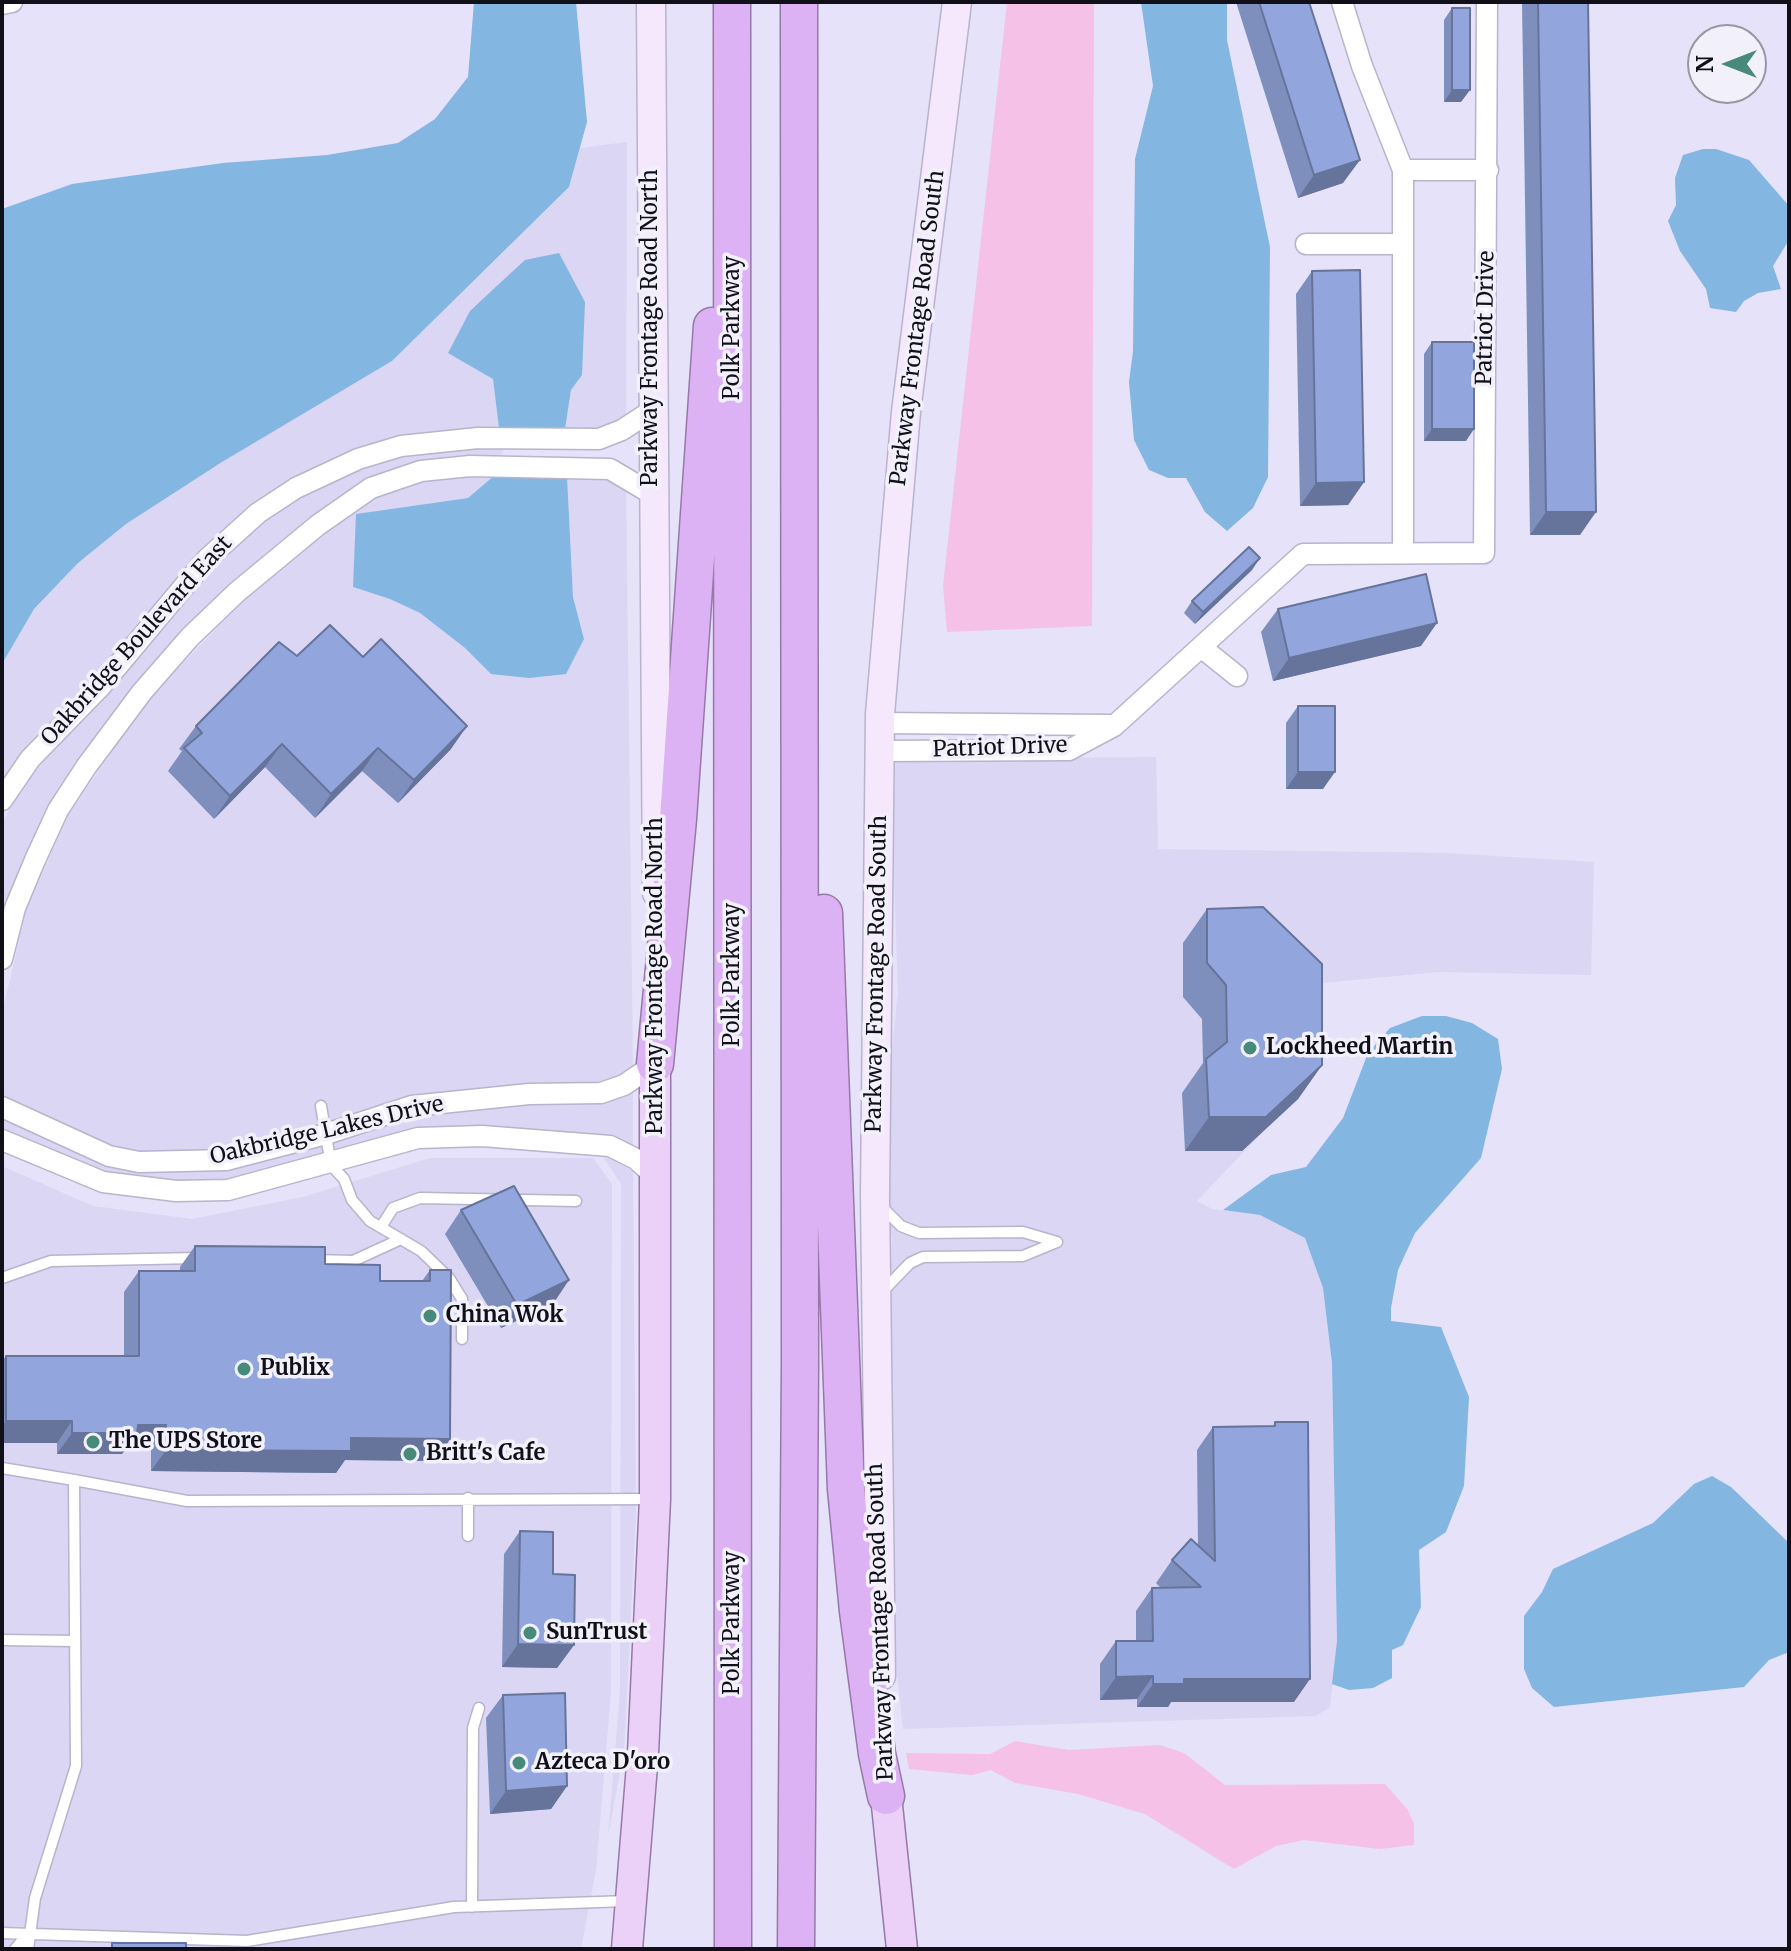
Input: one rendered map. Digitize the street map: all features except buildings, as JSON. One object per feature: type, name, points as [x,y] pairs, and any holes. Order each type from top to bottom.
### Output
[{"type":"highway","name":"Polk Parkway","points":[[732,2],[733,1949]]},
{"type":"highway","points":[[796,1949],[801,423],[799,2]]},
{"type":"highway","points":[[655,1064],[678,819],[706,404],[733,110]]},
{"type":"highway","points":[[801,423],[814,603],[846,1489],[858,1611],[877,1754],[886,1796]]},
{"type":"main road","name":"Parkway Frontage Road North","points":[[627,1949],[643,1753],[655,1499],[657,903],[651,411],[651,2]]},
{"type":"main road","name":"Parkway Frontage Road South","points":[[902,1949],[886,1796],[877,1535],[875,1196],[880,737],[885,631],[906,412],[957,2]]},
{"type":"main road","points":[[614,1949],[630,1901]]},
{"type":"street","points":[[2,4],[12,2]]},
{"type":"street","points":[[1342,2],[1362,66],[1403,170],[1403,553]]},
{"type":"street","name":"Patriot Drive","points":[[880,737],[1069,750],[1114,726],[1303,554],[1484,553],[1487,2]]},
{"type":"street","points":[[1403,170],[1488,170]]},
{"type":"street","points":[[1306,244],[1403,244]]},
{"type":"street","name":"Oakbridge Boulevard East","points":[[2,800],[30,759],[100,687],[207,559],[258,513],[296,488],[358,459],[401,446],[440,440],[599,439],[622,430],[651,411]]},
{"type":"street","name":"Oakbridge Boulevard East","points":[[2,959],[15,908],[58,810],[142,692],[190,637],[248,582],[318,525],[371,488],[421,471],[497,466],[610,469],[652,494]]},
{"type":"street","points":[[1201,647],[1237,676]]},
{"type":"street","name":"Oakbridge Lakes Drive","points":[[2,1107],[109,1156],[139,1162],[226,1160],[326,1134],[412,1106],[529,1094],[601,1093],[624,1085],[655,1064]]},
{"type":"street","name":"Oakbridge Lakes Drive","points":[[2,1140],[103,1182],[136,1188],[228,1190],[331,1165],[418,1138],[482,1136],[610,1146],[636,1159],[656,1177]]},
{"type":"lane","points":[[321,1106],[331,1165],[344,1179],[352,1200],[381,1227],[421,1251],[449,1278],[462,1299],[462,1339]]},
{"type":"lane","points":[[875,1196],[901,1226],[919,1233],[1023,1232],[1057,1242],[1023,1256],[923,1257],[910,1263],[876,1300]]},
{"type":"lane","points":[[381,1227],[393,1208],[420,1198],[576,1201]]},
{"type":"lane","points":[[306,1260],[353,1261],[401,1239]]},
{"type":"lane","points":[[2,1278],[51,1261],[214,1258]]},
{"type":"lane","points":[[2,1468],[187,1501],[655,1499]]},
{"type":"lane","points":[[28,1949],[27,1935],[76,1766],[74,1480]]},
{"type":"lane","points":[[468,1498],[468,1536]]},
{"type":"lane","points":[[2,1640],[75,1641]]},
{"type":"lane","points":[[472,1907],[473,1728],[479,1708]]},
{"type":"lane","points":[[2,1933],[219,1945],[472,1907],[630,1901]]},
{"type":"lane","points":[[15,1949],[27,1935]]},
{"type":"shaded area","points":[[1007,2],[1094,2],[1092,626],[947,632],[943,586]]},
{"type":"shaded area","points":[[627,142],[626,416],[597,429],[565,429],[571,390],[582,375],[493,379],[499,428],[438,431],[398,437],[354,450],[291,479],[252,505],[199,553],[92,681],[41,732],[2,779],[2,664],[34,609],[78,563],[126,524],[222,462],[392,361],[569,187],[580,148]]},
{"type":"shaded area","points":[[479,447],[502,448],[503,456],[420,461],[365,480],[310,518],[230,585],[182,631],[134,686],[48,807],[2,917],[2,823],[22,787],[57,745],[109,693],[216,565],[265,520],[302,496],[362,468],[404,455]]},
{"type":"shaded area","points":[[495,475],[468,498],[357,514],[353,587],[420,613],[465,648],[491,674],[584,639],[573,597],[567,476],[607,478],[626,487],[633,1068],[599,1083],[528,1084],[410,1096],[323,1125],[224,1150],[140,1153],[112,1147],[2,1096],[2,1014],[26,911],[68,815],[150,697],[245,599],[325,533],[377,496],[423,480]]},
{"type":"shaded area","points":[[1156,757],[1158,849],[1446,853],[1594,862],[1591,975],[1437,972],[1311,984],[1301,1092],[1197,1201],[1212,1209],[1260,1215],[1305,1238],[1323,1288],[1332,1363],[1337,1641],[1330,1707],[1316,1716],[903,1729],[889,1600],[887,1432],[892,1236],[886,1236],[886,1105],[898,993],[890,759]]},
{"type":"shaded area","points":[[633,1092],[633,1146],[611,1136],[483,1127],[227,1181],[177,1181],[107,1173],[2,1130],[2,1118],[106,1165],[139,1172],[180,1172],[229,1169],[414,1115],[530,1103],[601,1102]]},
{"type":"shaded area","points":[[602,1155],[633,1171],[636,1514],[624,1751],[608,1836],[620,1691],[621,1184]]},
{"type":"shaded area","points":[[430,1158],[593,1158],[612,1184],[611,1691],[596,1870],[581,1949],[2,1949],[2,1166],[93,1206],[192,1219],[303,1197]]},
{"type":"shaded area","points":[[1015,1741],[1069,1750],[1160,1745],[1184,1753],[1225,1785],[1385,1784],[1408,1810],[1414,1824],[1414,1845],[1380,1849],[1304,1840],[1276,1846],[1234,1869],[1145,1814],[1078,1794],[1015,1783],[991,1770],[972,1775],[909,1769],[906,1753],[990,1754]]},
{"type":"water","points":[[474,2],[576,2],[587,122],[569,187],[392,361],[222,462],[126,524],[78,563],[34,609],[2,664],[2,209],[72,184],[223,163],[327,155],[398,143],[435,119],[468,77]]},
{"type":"water","points":[[1141,2],[1227,2],[1227,40],[1270,247],[1268,477],[1253,508],[1227,531],[1205,512],[1186,478],[1168,478],[1149,470],[1134,440],[1129,382],[1133,351],[1135,159],[1153,86]]},
{"type":"water","points":[[1716,149],[1749,160],[1789,206],[1789,240],[1773,266],[1781,289],[1758,293],[1744,301],[1736,312],[1710,308],[1706,289],[1680,251],[1668,221],[1676,205],[1675,178],[1683,155]]},
{"type":"water","points":[[559,253],[585,302],[582,375],[571,390],[565,429],[499,428],[493,379],[448,353],[470,311],[525,260]]},
{"type":"water","points":[[495,475],[567,476],[573,597],[584,639],[566,674],[529,678],[491,674],[465,648],[420,613],[353,587],[356,514],[468,498]]},
{"type":"water","points":[[1422,1016],[1446,1016],[1472,1023],[1498,1039],[1502,1069],[1481,1158],[1415,1233],[1398,1270],[1391,1308],[1391,1321],[1441,1327],[1469,1397],[1464,1486],[1446,1532],[1419,1550],[1421,1607],[1403,1645],[1392,1650],[1392,1678],[1373,1688],[1349,1690],[1332,1684],[1337,1641],[1332,1363],[1323,1288],[1305,1238],[1260,1215],[1223,1210],[1271,1175],[1306,1167],[1343,1118],[1368,1053],[1390,1028]]},
{"type":"water","points":[[1712,1476],[1731,1487],[1789,1543],[1789,1652],[1769,1660],[1744,1687],[1554,1707],[1532,1688],[1524,1669],[1524,1616],[1542,1592],[1553,1569],[1653,1523],[1694,1484]]},
{"type":"place","name":"Lockheed Martin","points":[[1250,1048]]},
{"type":"place","name":"China Wok","points":[[430,1316]]},
{"type":"place","name":"Publix","points":[[244,1369]]},
{"type":"place","name":"The UPS Store","points":[[93,1442]]},
{"type":"place","name":"Britt's Cafe","points":[[410,1454]]},
{"type":"place","name":"SunTrust","points":[[530,1633]]},
{"type":"place","name":"Azteca D'oro","points":[[519,1763]]}]
